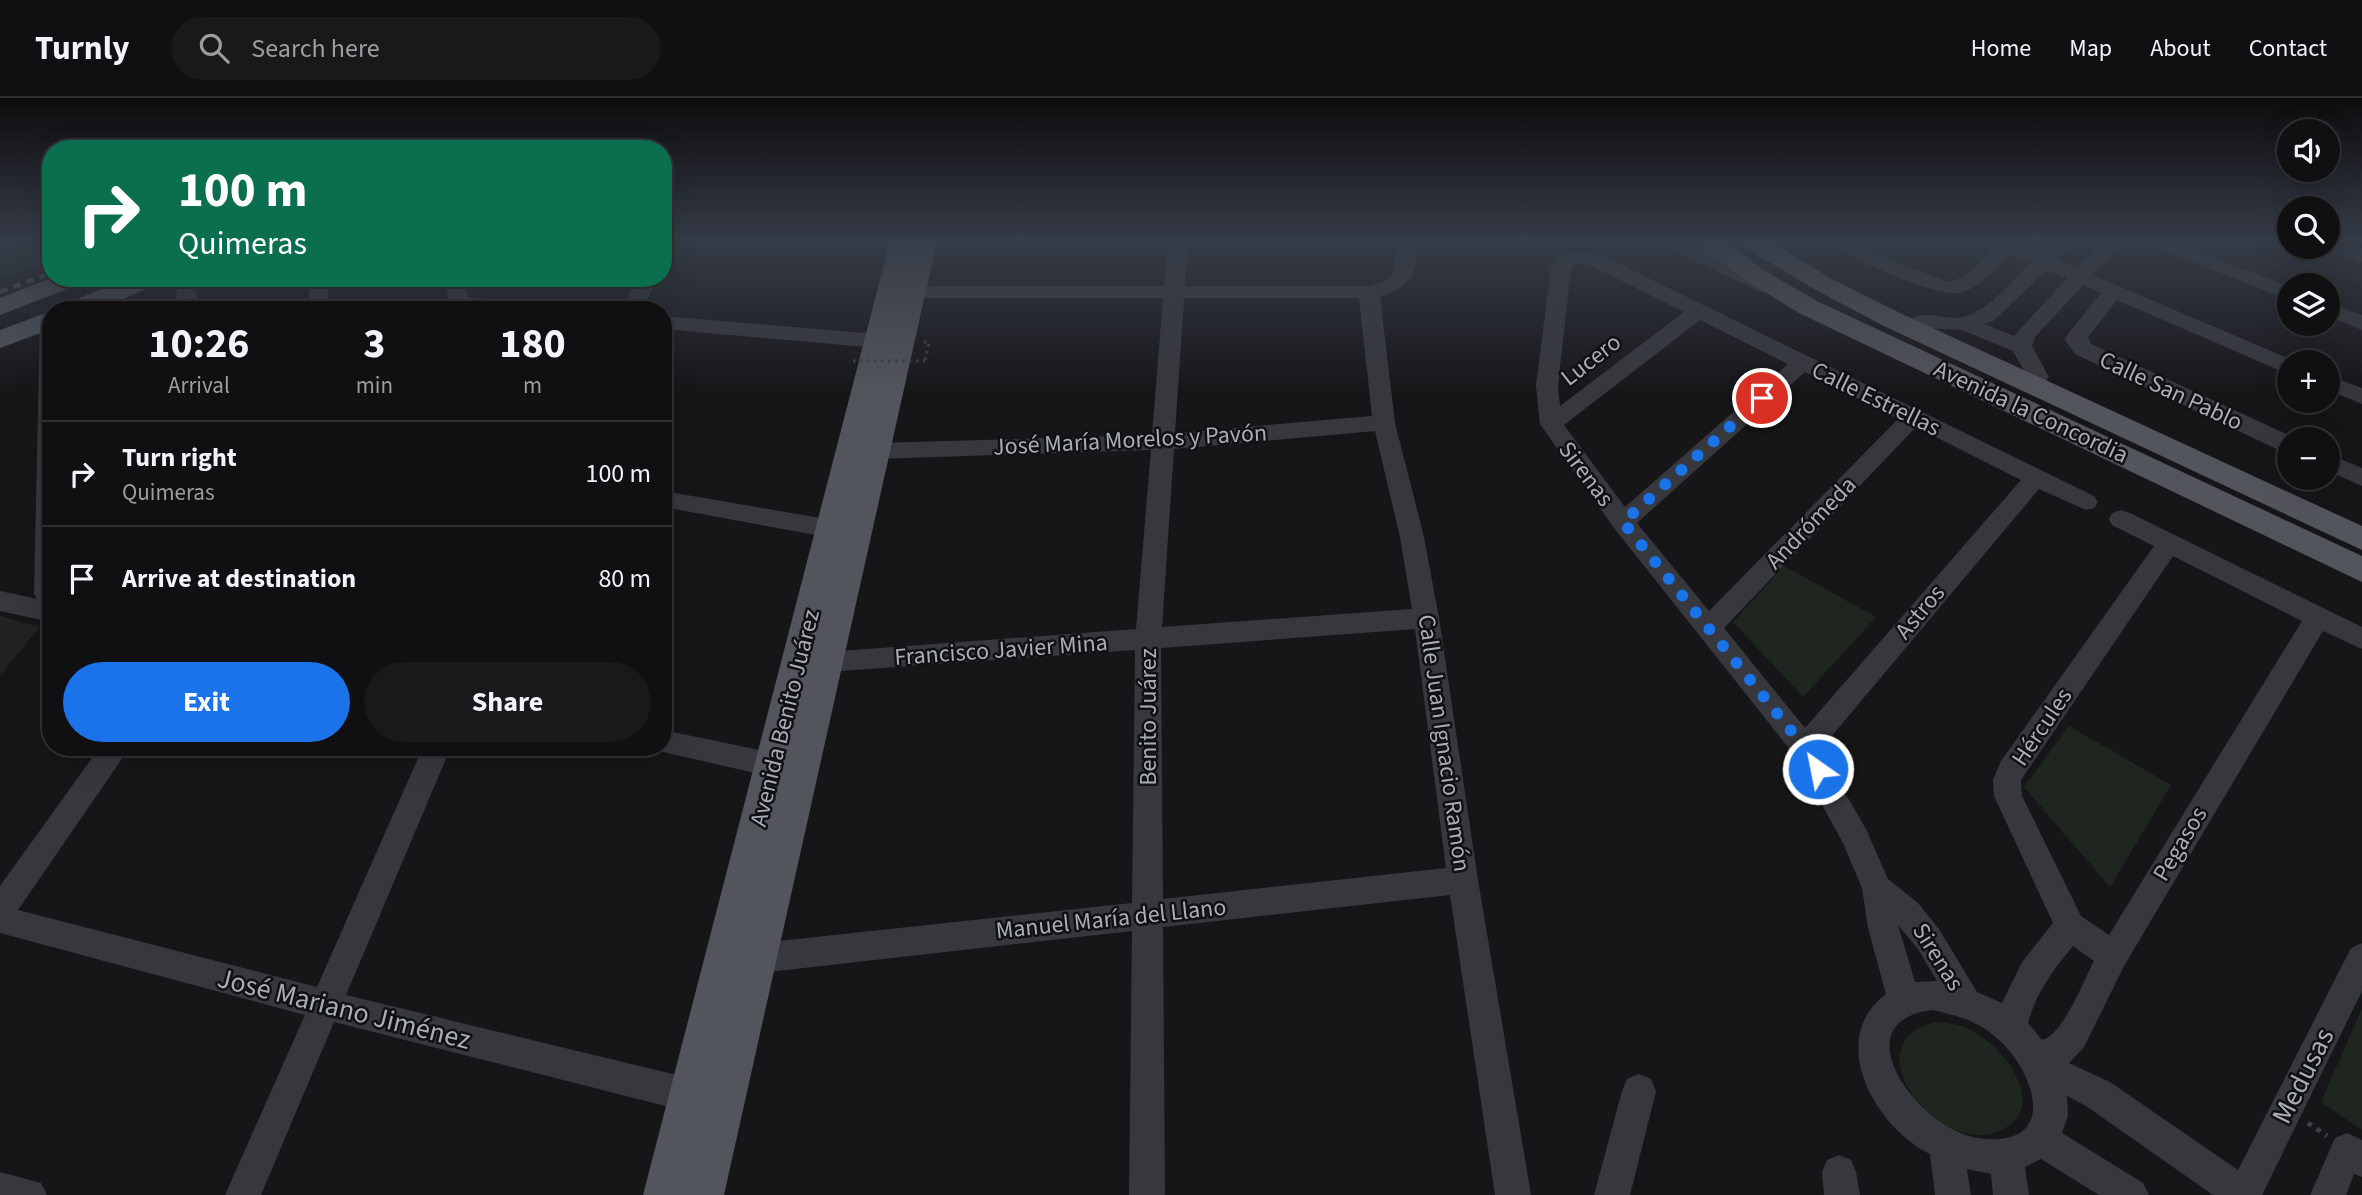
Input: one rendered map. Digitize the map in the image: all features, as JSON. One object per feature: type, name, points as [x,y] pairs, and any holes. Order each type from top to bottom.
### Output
[{"type":"main road","points":[[0,307],[37,292]]},
{"type":"main road","points":[[96,301],[117,292]]},
{"type":"main road","name":"Avenida Benito Juárez","points":[[665,1195],[832,529],[866,351],[885,292]]},
{"type":"main road","name":"Avenida Benito Juárez","points":[[702,1195],[912,292]]},
{"type":"main road","name":"Avenida la Concordia","points":[[1783,292],[1808,307],[1902,338],[2023,394],[2362,539]]},
{"type":"main road","name":"Avenida la Concordia","points":[[1836,292],[1902,338]]},
{"type":"main road","points":[[0,340],[42,322]]},
{"type":"main road","name":"Avenida la Concordia","points":[[2023,394],[2362,570]]},
{"type":"street","points":[[962,292],[1331,292]]},
{"type":"street","name":"Calle Juan Ignacio Ramón","points":[[1369,292],[1384,423],[1412,537],[1426,618],[1463,880],[1513,1195]]},
{"type":"street","name":"Sirenas","points":[[1558,292],[1547,386],[1551,424],[1623,522],[1805,748],[1856,838],[1877,888],[1883,928],[1904,1000]]},
{"type":"street","name":"Calle Estrellas","points":[[1658,292],[2086,502]]},
{"type":"street","points":[[1777,292],[1808,307]]},
{"type":"street","points":[[1965,324],[1986,317],[2013,292]]},
{"type":"street","points":[[2021,346],[2025,335],[2062,294],[2058,292]]},
{"type":"street","points":[[2114,292],[2277,361]]},
{"type":"street","name":"Calle San Pablo","points":[[2114,292],[2078,335],[2076,340],[2083,349],[2277,439]]},
{"type":"street","name":"Benito Juárez","points":[[1147,1195],[1148,639],[1173,293]]},
{"type":"street","points":[[2006,299],[2044,314]]},
{"type":"street","name":"Lucero","points":[[1551,424],[1697,312]]},
{"type":"street","points":[[2340,314],[2362,323]]},
{"type":"street","points":[[1902,338],[1919,321],[1965,324],[1997,334],[2021,346],[2038,377],[2023,394]]},
{"type":"street","points":[[672,323],[866,351]]},
{"type":"street","points":[[1623,522],[1802,363]]},
{"type":"street","points":[[2340,387],[2362,397]]},
{"type":"street","name":"Andrómeda","points":[[1709,628],[1913,417]]},
{"type":"street","name":"José María Morelos y Pavón","points":[[876,451],[1164,442],[1384,423]]},
{"type":"street","points":[[2340,468],[2362,478]]},
{"type":"street","name":"Astros","points":[[1805,748],[2036,477]]},
{"type":"street","points":[[672,501],[832,529]]},
{"type":"street","points":[[2120,519],[2362,639]]},
{"type":"street","name":"Hércules","points":[[2113,956],[2070,926],[2008,796],[2007,780],[2011,769],[2169,543]]},
{"type":"street","points":[[0,601],[42,601]]},
{"type":"street","name":"Pegasos","points":[[2040,1066],[2048,1056],[2067,1045],[2113,956],[2318,617]]},
{"type":"street","name":"Francisco Javier Mina","points":[[827,662],[1426,618]]},
{"type":"street","points":[[672,743],[773,765]]},
{"type":"street","points":[[0,911],[110,756]]},
{"type":"street","points":[[243,1195],[433,756]]},
{"type":"street","name":"Manuel María del Llano","points":[[759,958],[1463,880]]},
{"type":"street","name":"Sirenas","points":[[1877,888],[1898,903],[1932,941],[1965,1002]]},
{"type":"street","name":"José Mariano Jiménez","points":[[0,919],[326,1005],[689,1095]]},
{"type":"street","points":[[2010,1028],[2025,984],[2034,968],[2070,926]]},
{"type":"street","name":"Medusas","points":[[2243,1195],[2362,958]]},
{"type":"street","points":[[1933,995],[1965,1002],[1989,1012],[2010,1028],[2040,1066],[2050,1097],[2049,1120],[2040,1139],[2025,1150],[2006,1157],[1977,1156],[1946,1146],[1909,1120],[1883,1085],[1873,1049],[1882,1019],[1904,1000],[1933,995]]},
{"type":"street","points":[[2040,1066],[2098,1094],[2243,1195]]},
{"type":"street","points":[[1612,1195],[1639,1091]]},
{"type":"street","points":[[2040,1139],[2131,1195]]},
{"type":"street","points":[[1946,1146],[1953,1195]]},
{"type":"street","points":[[2329,1195],[2354,1155]]},
{"type":"street","points":[[2006,1157],[2011,1195]]},
{"type":"street","points":[[0,1190],[29,1195]]},
{"type":"path","points":[[866,351],[925,360],[929,342]]},
{"type":"path","points":[[2287,1109],[2354,1155]]},
{"type":"shaded area","points":[[1784,566],[1876,617],[1803,697],[1733,622]]},
{"type":"shaded area","points":[[0,616],[40,627],[0,675]]},
{"type":"shaded area","points":[[2069,726],[2171,785],[2110,887],[2024,787]]},
{"type":"shaded area","points":[[2362,1008],[2362,1130],[2321,1102]]},
{"type":"shaded area","points":[[1935,1022],[1971,1030],[2008,1062],[2022,1092],[2022,1106],[2016,1119],[2002,1130],[1979,1135],[1954,1129],[1932,1115],[1913,1096],[1902,1074],[1900,1053],[1910,1034]]},
{"type":"route","points":[[1762,398],[1623,522],[1805,748],[1818,769]]}]
